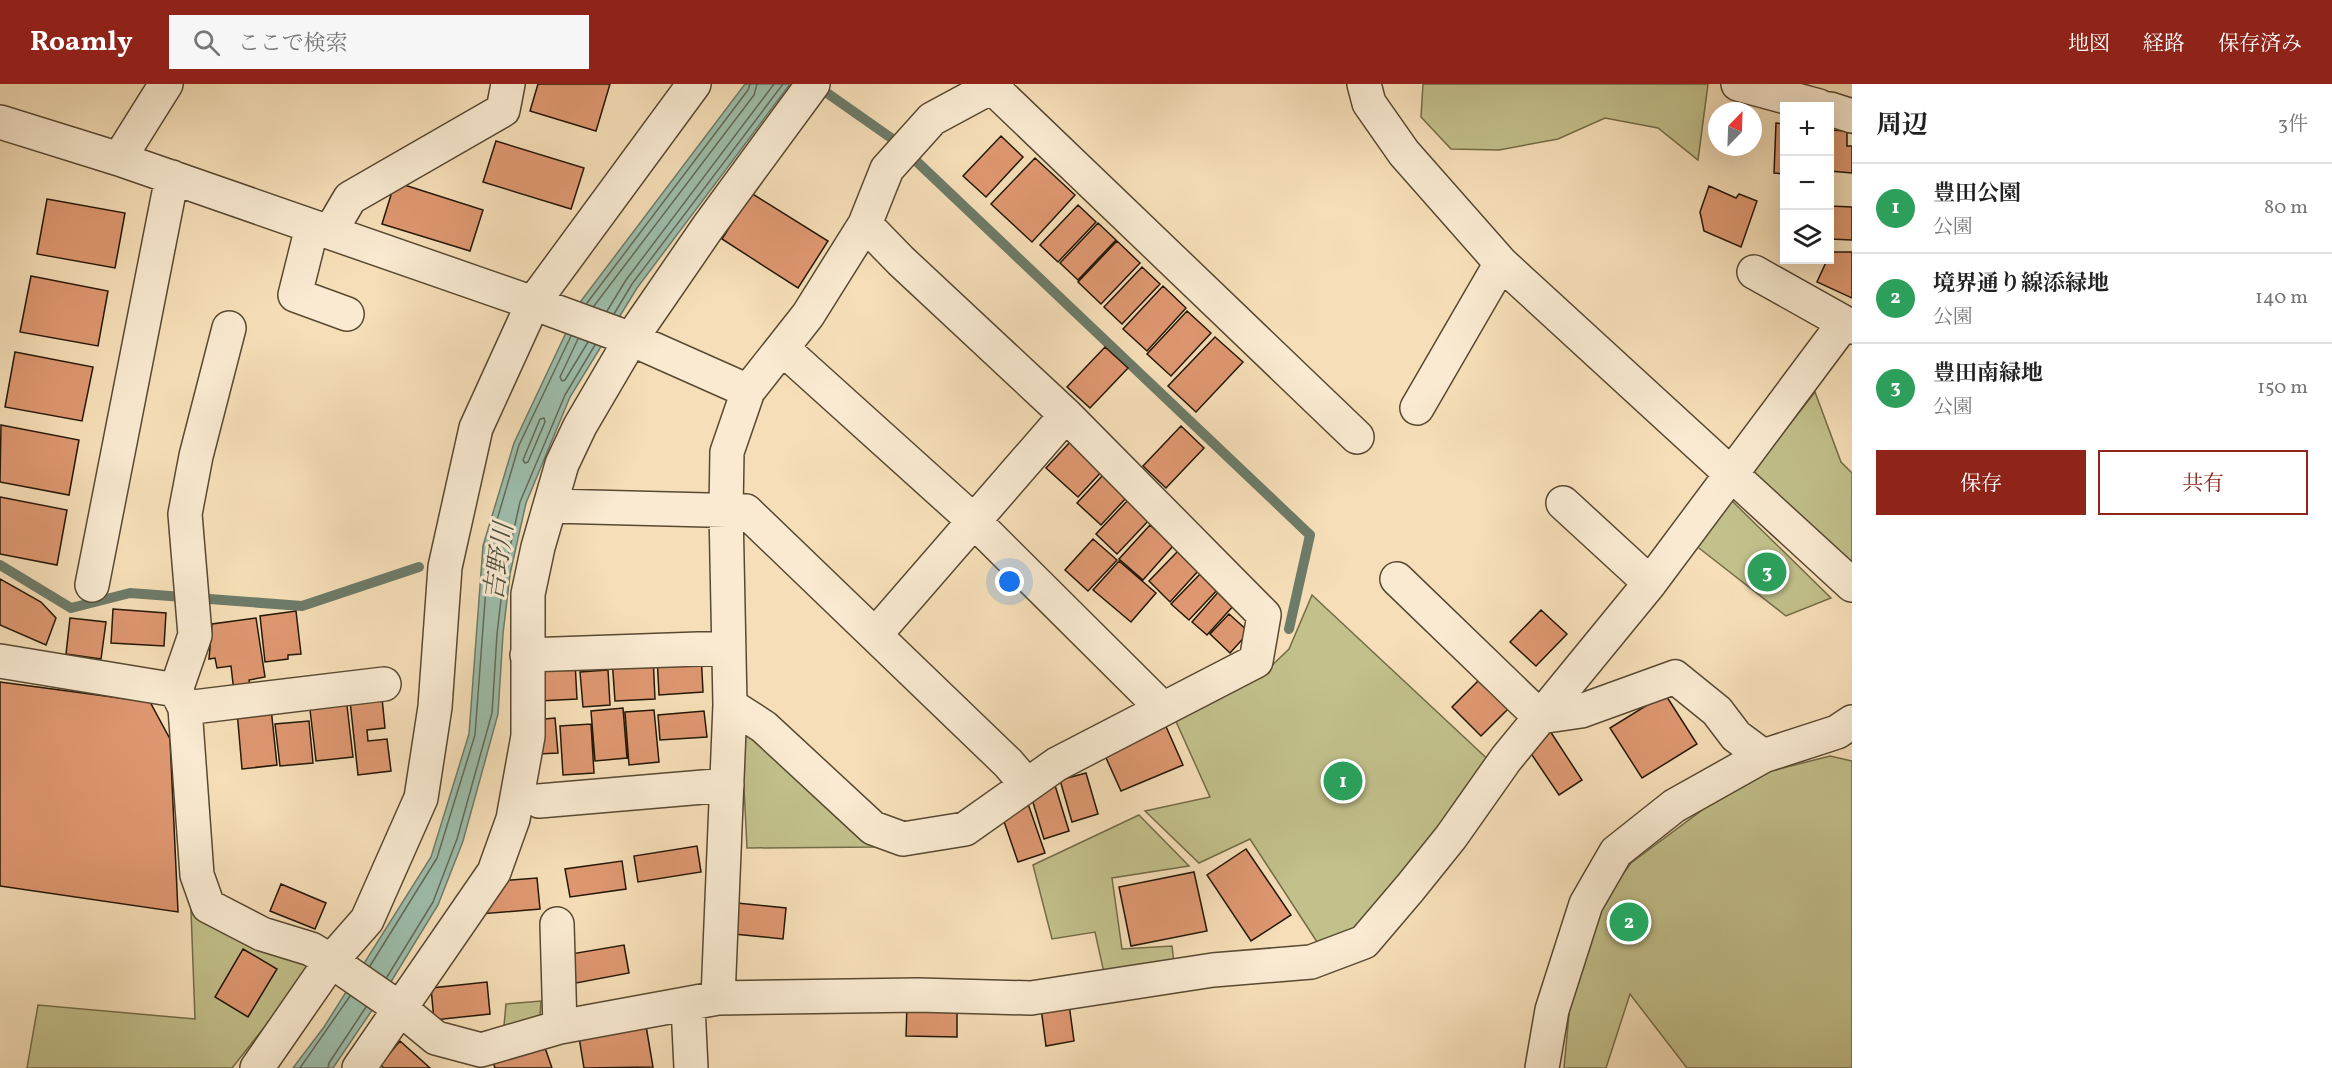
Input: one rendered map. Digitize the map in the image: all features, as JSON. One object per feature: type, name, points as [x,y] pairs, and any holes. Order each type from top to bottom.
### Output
[{"type":"street","points":[[119,159],[166,84]]},
{"type":"street","points":[[347,314],[295,295],[321,230],[350,198],[503,110],[508,84]]},
{"type":"street","points":[[257,1068],[340,967],[367,920],[421,798],[435,707],[445,567],[476,428],[544,307],[694,84]]},
{"type":"street","points":[[1364,84],[1369,103],[1404,153],[1501,263],[1852,585]]},
{"type":"street","points":[[1738,84],[1804,102]]},
{"type":"street","points":[[691,1068],[703,1002],[727,785],[730,705],[727,452],[748,391],[808,315],[865,224],[887,169],[932,120],[995,85],[1358,437]]},
{"type":"street","points":[[359,1068],[396,1006],[494,872],[513,819],[528,736],[528,594],[538,547],[552,506],[562,464],[623,336],[708,227],[809,90]]},
{"type":"street","points":[[1834,110],[1852,116]]},
{"type":"street","points":[[0,122],[172,177],[544,307],[623,336],[748,391]]},
{"type":"street","points":[[92,585],[172,177]]},
{"type":"street","points":[[730,705],[764,727],[873,828],[903,839],[965,829],[1026,784],[1102,739],[1164,710],[1256,661],[1264,615],[1066,415],[901,261],[865,224]]},
{"type":"street","points":[[1417,408],[1501,263]]},
{"type":"street","points":[[229,328],[196,456],[185,514],[195,635],[181,699],[197,875],[208,906],[262,934],[311,949],[396,1006],[436,1038],[481,1050],[560,1027],[703,1002],[918,995],[1031,998],[1213,970],[1311,962],[1364,942],[1451,837],[1506,759],[1650,583],[1848,325],[1754,272]]},
{"type":"street","points":[[782,348],[975,522],[1164,710]]},
{"type":"street","points":[[875,635],[1066,415]]},
{"type":"street","points":[[1563,503],[1650,583]]},
{"type":"street","points":[[552,506],[746,511],[1008,763],[1026,784]]},
{"type":"street","points":[[1397,579],[1540,717]]},
{"type":"street","points":[[527,655],[728,648]]},
{"type":"street","points":[[0,661],[181,699],[384,684]]},
{"type":"street","points":[[1540,717],[1581,711],[1675,677],[1718,711],[1736,736],[1763,756]]},
{"type":"street","points":[[1542,1068],[1552,1010],[1586,903],[1616,852],[1674,806],[1763,756],[1847,732]]},
{"type":"street","points":[[539,801],[727,785]]},
{"type":"street","points":[[557,924],[560,1027]]},
{"type":"shaded area","points":[[1423,84],[1708,84],[1698,160],[1658,128],[1605,118],[1558,139],[1499,150],[1451,149],[1421,117]]},
{"type":"shaded area","points":[[1815,392],[1841,462],[1852,473],[1852,571],[1747,479]]},
{"type":"shaded area","points":[[1731,500],[1831,598],[1786,616],[1695,545]]},
{"type":"shaded area","points":[[1312,595],[1495,766],[1356,934],[1321,948],[1250,839],[1199,863],[1145,811],[1210,797],[1174,717],[1263,674],[1289,649]]},
{"type":"shaded area","points":[[741,727],[759,739],[876,847],[747,848]]},
{"type":"shaded area","points":[[1830,756],[1852,761],[1852,1068],[1687,1068],[1630,994],[1606,1068],[1564,1068],[1571,993],[1606,897],[1631,863],[1705,808],[1767,772]]},
{"type":"shaded area","points":[[1139,815],[1189,866],[1112,878],[1122,949],[1172,946],[1174,963],[1104,973],[1095,932],[1052,939],[1033,865]]},
{"type":"shaded area","points":[[191,910],[316,962],[232,1068],[27,1068],[38,1005],[195,1019]]},
{"type":"shaded area","points":[[541,1001],[540,1016],[503,1036],[506,1004]]},
{"type":"water","name":"吉野川","points":[[745,84],[790,84],[637,288],[570,397],[526,503],[510,574],[503,634],[498,714],[463,841],[438,905],[389,985],[333,1068],[293,1068],[324,1027],[431,857],[469,734],[483,546],[514,443],[581,301]]},
{"type":"building","points":[[538,84],[610,84],[596,131],[530,111]]},
{"type":"building","points":[[1776,123],[1780,124],[1780,174],[1774,173]]},
{"type":"building","points":[[1834,130],[1847,131],[1847,146],[1852,146],[1852,173],[1834,171]]},
{"type":"building","points":[[1001,136],[1023,157],[986,197],[963,176]]},
{"type":"building","points":[[496,141],[584,168],[571,209],[483,182]]},
{"type":"building","points":[[1035,158],[1075,195],[1032,242],[991,204]]},
{"type":"building","points":[[395,182],[483,210],[470,251],[382,224]]},
{"type":"building","points":[[1709,186],[1736,198],[1739,194],[1757,201],[1741,247],[1704,231],[1700,212]]},
{"type":"building","points":[[751,193],[828,241],[798,288],[722,239]]},
{"type":"building","points":[[47,199],[125,213],[115,268],[37,254]]},
{"type":"building","points":[[1078,205],[1096,222],[1058,262],[1040,245]]},
{"type":"building","points":[[1834,206],[1852,207],[1852,240],[1834,239]]},
{"type":"building","points":[[1098,223],[1116,240],[1078,280],[1060,263]]},
{"type":"building","points":[[1117,241],[1140,263],[1101,304],[1078,282]]},
{"type":"building","points":[[1834,252],[1852,252],[1852,298],[1817,282],[1825,264],[1834,264]]},
{"type":"building","points":[[1142,267],[1160,284],[1122,324],[1104,307]]},
{"type":"building","points":[[31,276],[108,291],[98,346],[20,332]]},
{"type":"building","points":[[1163,286],[1186,308],[1147,351],[1123,329]]},
{"type":"building","points":[[1187,311],[1211,333],[1171,376],[1147,354]]},
{"type":"building","points":[[1215,337],[1243,362],[1196,412],[1168,386]]},
{"type":"building","points":[[1105,347],[1128,368],[1090,408],[1067,387]]},
{"type":"building","points":[[15,352],[93,367],[82,421],[5,407]]},
{"type":"building","points":[[1,425],[79,440],[69,495],[0,482]]},
{"type":"building","points":[[1181,426],[1204,448],[1166,488],[1143,466]]},
{"type":"building","points":[[1072,440],[1104,469],[1078,497],[1046,468]]},
{"type":"building","points":[[1103,475],[1127,497],[1101,525],[1077,503]]},
{"type":"building","points":[[0,497],[67,510],[57,565],[0,554]]},
{"type":"building","points":[[1129,499],[1150,519],[1117,554],[1096,534]]},
{"type":"building","points":[[1150,525],[1173,546],[1143,580],[1119,559]]},
{"type":"building","points":[[1093,539],[1117,560],[1088,591],[1065,570]]},
{"type":"building","points":[[1178,551],[1199,570],[1170,602],[1149,581]]},
{"type":"building","points":[[1119,561],[1156,593],[1131,622],[1093,590]]},
{"type":"building","points":[[1202,572],[1219,588],[1189,620],[1171,604]]},
{"type":"building","points":[[0,579],[41,602],[56,618],[46,645],[0,625]]},
{"type":"building","points":[[1220,590],[1235,604],[1207,635],[1192,622]]},
{"type":"building","points":[[113,609],[166,613],[164,646],[111,643]]},
{"type":"building","points":[[1541,610],[1567,634],[1536,666],[1510,642]]},
{"type":"building","points":[[296,611],[301,654],[288,655],[288,659],[265,662],[260,616]]},
{"type":"building","points":[[1229,614],[1249,632],[1230,653],[1210,634]]},
{"type":"building","points":[[70,618],[106,622],[101,659],[66,654]]},
{"type":"building","points":[[256,618],[265,677],[249,680],[251,689],[234,692],[231,666],[217,668],[215,658],[209,659],[212,624]]},
{"type":"building","points":[[701,653],[703,692],[659,695],[657,656]]},
{"type":"building","points":[[653,656],[655,699],[615,701],[612,658]]},
{"type":"building","points":[[575,662],[577,699],[539,701],[536,664]]},
{"type":"building","points":[[608,670],[610,705],[583,707],[580,672]]},
{"type":"building","points":[[1481,678],[1510,707],[1481,736],[1452,707]]},
{"type":"building","points":[[0,682],[150,702],[170,739],[178,912],[0,886]]},
{"type":"building","points":[[1665,694],[1697,744],[1642,778],[1610,728]]},
{"type":"building","points":[[346,697],[353,757],[316,761],[309,701]]},
{"type":"building","points":[[382,698],[385,728],[367,730],[368,741],[387,739],[391,771],[358,775],[350,701]]},
{"type":"building","points":[[271,708],[277,765],[242,769],[237,711]]},
{"type":"building","points":[[623,708],[627,758],[595,761],[591,711]]},
{"type":"building","points":[[654,710],[659,762],[629,765],[625,712]]},
{"type":"building","points":[[704,711],[707,737],[660,740],[658,715]]},
{"type":"building","points":[[555,718],[558,753],[538,754],[534,720]]},
{"type":"building","points":[[309,721],[313,763],[280,766],[275,724]]},
{"type":"building","points":[[1164,722],[1183,765],[1121,791],[1102,749]]},
{"type":"building","points":[[591,724],[594,773],[563,775],[560,726]]},
{"type":"building","points":[[1550,731],[1582,780],[1559,795],[1526,746]]},
{"type":"building","points":[[1086,773],[1098,814],[1072,822],[1060,780]]},
{"type":"building","points":[[1054,782],[1069,831],[1044,839],[1029,789]]},
{"type":"building","points":[[1026,798],[1045,853],[1018,862],[999,807]]},
{"type":"building","points":[[697,846],[701,872],[638,882],[634,856]]},
{"type":"building","points":[[1246,849],[1291,915],[1251,941],[1207,875]]},
{"type":"building","points":[[622,861],[626,889],[570,897],[565,869]]},
{"type":"building","points":[[1194,872],[1207,931],[1131,946],[1119,887]]},
{"type":"building","points":[[537,878],[540,909],[480,914],[497,881]]},
{"type":"building","points":[[281,884],[326,903],[315,929],[270,911]]},
{"type":"building","points":[[737,903],[786,908],[783,939],[734,934]]},
{"type":"building","points":[[624,945],[629,973],[571,984],[565,955]]},
{"type":"building","points":[[243,949],[277,969],[248,1017],[215,997]]},
{"type":"building","points":[[487,982],[490,1014],[434,1020],[431,988]]},
{"type":"building","points":[[1069,1004],[1074,1041],[1046,1046],[1041,1008]]},
{"type":"building","points":[[907,1005],[957,1006],[957,1037],[906,1036]]},
{"type":"building","points":[[645,1020],[653,1067],[584,1068],[578,1031]]},
{"type":"building","points":[[542,1039],[552,1068],[495,1068],[491,1056]]},
{"type":"building","points":[[400,1041],[430,1068],[384,1068],[380,1065]]},
{"type":"waterway","points":[[817,86],[894,140],[1310,535],[1289,629]]},
{"type":"waterway","points":[[0,565],[71,608],[130,593],[302,606],[419,567]]},
{"type":"place","name":"豊田南緑地","points":[[1767,572]]},
{"type":"place","name":"豊田公園","points":[[1343,781]]},
{"type":"place","name":"境界通り線添緑地","points":[[1629,922]]}]
